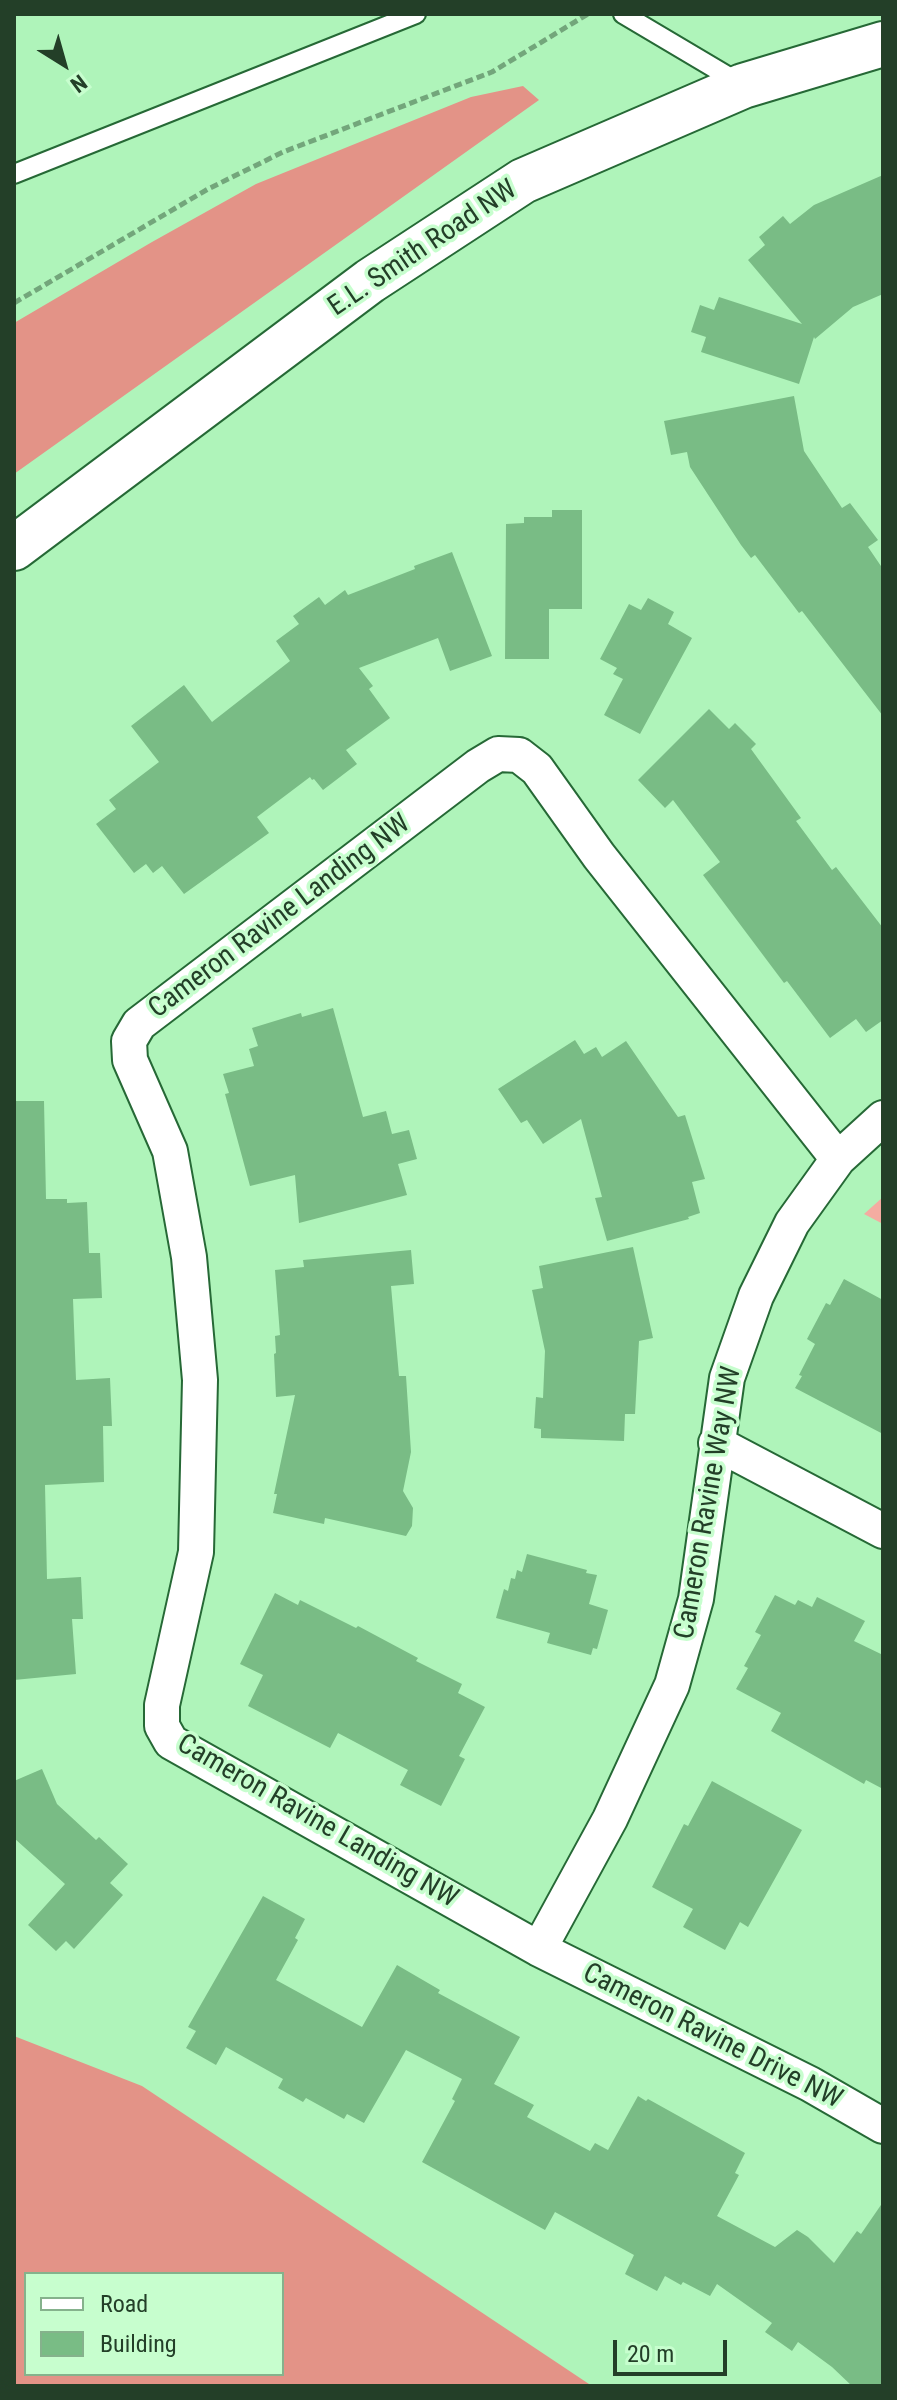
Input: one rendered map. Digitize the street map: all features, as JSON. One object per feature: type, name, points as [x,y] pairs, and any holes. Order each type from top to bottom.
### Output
[{"type":"street","name":"E.L. Smith Road NW","points":[[14,548],[370,281],[523,181],[743,86],[883,44]]},
{"type":"street","name":"Cameron Ravine Landing NW","points":[[539,1949],[171,1742],[162,1726],[162,1705],[196,1552],[200,1380],[189,1257],[170,1151],[130,1060],[129,1041],[139,1024],[478,766],[498,754],[519,755],[537,769],[599,856],[838,1159]]},
{"type":"street","name":"Cameron Ravine Way NW","points":[[539,1949],[610,1819],[672,1685],[696,1599],[727,1378],[756,1296],[792,1223],[838,1159],[883,1118]]},
{"type":"street","points":[[716,1443],[883,1531]]},
{"type":"street","name":"Cameron Ravine Drive NW","points":[[539,1949],[810,2084],[883,2126]]},
{"type":"lane","points":[[14,174],[416,14]]},
{"type":"lane","points":[[623,14],[743,86]]},
{"type":"path","points":[[14,303],[208,189],[283,152],[492,72],[588,14]]},
{"type":"shaded area","points":[[523,86],[539,100],[14,474],[14,323],[256,184],[471,97]]},
{"type":"shaded area","points":[[883,1197],[883,1224],[864,1214]]},
{"type":"shaded area","points":[[14,2036],[142,2086],[592,2386],[14,2386]]},
{"type":"building","points":[[883,175],[883,294],[853,307],[814,337],[799,384],[701,352],[706,337],[691,332],[700,305],[714,310],[719,297],[802,324],[748,260],[765,245],[759,237],[783,216],[790,224],[814,205]]},
{"type":"building","points":[[794,396],[804,451],[842,508],[850,503],[878,540],[868,547],[883,569],[883,716],[802,611],[799,613],[755,555],[751,558],[741,545],[690,467],[687,452],[671,455],[664,421]]},
{"type":"building","points":[[552,510],[582,510],[582,609],[549,609],[549,659],[505,659],[506,524],[524,523],[524,517],[552,517]]},
{"type":"building","points":[[452,552],[492,656],[450,671],[438,638],[359,668],[373,686],[369,689],[390,718],[346,750],[357,764],[323,790],[310,777],[257,817],[269,833],[184,894],[162,866],[153,873],[146,864],[134,873],[96,824],[116,809],[109,800],[159,762],[131,726],[184,685],[212,722],[290,661],[276,641],[299,624],[293,616],[319,597],[325,605],[345,590],[348,595]]},
{"type":"building","points":[[648,598],[674,612],[668,624],[692,638],[640,734],[604,715],[623,679],[613,674],[617,668],[600,659],[629,604],[641,610]]},
{"type":"building","points":[[709,709],[729,729],[735,723],[756,744],[751,749],[801,818],[796,821],[832,870],[836,867],[883,928],[883,1020],[866,1032],[856,1019],[830,1038],[787,981],[784,983],[703,875],[720,862],[673,800],[665,808],[638,780]]},
{"type":"building","points":[[333,1008],[363,1117],[386,1111],[392,1134],[409,1130],[417,1159],[398,1164],[407,1195],[299,1223],[295,1175],[250,1186],[225,1094],[229,1093],[223,1074],[254,1066],[249,1049],[258,1046],[252,1028],[301,1013],[302,1017]]},
{"type":"building","points":[[575,1040],[584,1054],[596,1047],[602,1057],[626,1041],[678,1117],[685,1115],[705,1179],[692,1182],[700,1213],[689,1219],[607,1241],[595,1198],[602,1197],[581,1119],[543,1144],[527,1120],[521,1123],[498,1089]]},
{"type":"building","points":[[14,1101],[44,1101],[46,1199],[67,1199],[67,1203],[87,1202],[89,1253],[100,1253],[102,1298],[73,1299],[76,1380],[110,1378],[112,1426],[103,1426],[104,1482],[45,1485],[47,1579],[81,1577],[83,1619],[72,1619],[76,1674],[14,1680]]},
{"type":"building","points":[[633,1247],[653,1338],[639,1341],[635,1414],[625,1414],[624,1441],[541,1438],[541,1429],[534,1428],[536,1397],[543,1398],[545,1351],[532,1290],[543,1288],[539,1266]]},
{"type":"building","points":[[411,1250],[414,1284],[391,1286],[399,1376],[406,1376],[411,1452],[403,1491],[413,1508],[412,1526],[406,1536],[325,1518],[324,1524],[273,1513],[277,1494],[274,1494],[295,1395],[276,1397],[275,1336],[280,1335],[275,1270],[304,1267],[303,1260]]},
{"type":"building","points":[[844,1279],[883,1300],[883,1434],[795,1388],[815,1344],[807,1339],[826,1303],[830,1305]]},
{"type":"building","points":[[527,1554],[597,1575],[589,1604],[608,1610],[597,1649],[593,1648],[591,1655],[547,1643],[550,1633],[496,1618],[504,1589],[508,1591],[517,1570],[522,1572]]},
{"type":"building","points":[[275,1593],[298,1605],[300,1600],[356,1628],[358,1626],[418,1658],[416,1661],[462,1684],[458,1693],[485,1707],[459,1756],[465,1759],[441,1806],[400,1785],[408,1770],[338,1733],[330,1748],[248,1706],[263,1675],[240,1664]]},
{"type":"building","points":[[775,1595],[795,1605],[798,1600],[812,1607],[817,1597],[865,1621],[854,1641],[883,1655],[883,1789],[866,1780],[864,1784],[771,1731],[781,1713],[736,1689],[748,1668],[744,1666],[761,1635],[755,1632]]},
{"type":"building","points":[[42,1769],[57,1804],[128,1864],[110,1883],[123,1895],[74,1949],[66,1941],[56,1951],[28,1925],[65,1884],[14,1838],[14,1781]]},
{"type":"building","points":[[712,1781],[802,1830],[748,1927],[740,1922],[725,1950],[683,1927],[693,1909],[652,1887],[684,1824],[688,1826]]},
{"type":"building","points":[[263,1896],[305,1919],[295,1938],[298,1940],[276,1980],[362,2027],[397,1965],[440,1990],[438,1993],[520,2037],[494,2084],[534,2105],[527,2117],[590,2151],[595,2143],[608,2150],[638,2096],[646,2101],[648,2099],[745,2153],[735,2173],[739,2175],[717,2216],[775,2247],[797,2230],[834,2263],[857,2231],[861,2234],[883,2202],[883,2386],[852,2386],[798,2342],[792,2351],[765,2332],[772,2323],[717,2284],[710,2296],[665,2276],[657,2291],[625,2274],[634,2255],[555,2212],[545,2230],[422,2162],[455,2101],[452,2099],[462,2079],[406,2050],[364,2123],[347,2114],[344,2119],[306,2098],[303,2102],[278,2088],[283,2079],[226,2047],[216,2065],[186,2048],[196,2031],[188,2027]]}]
